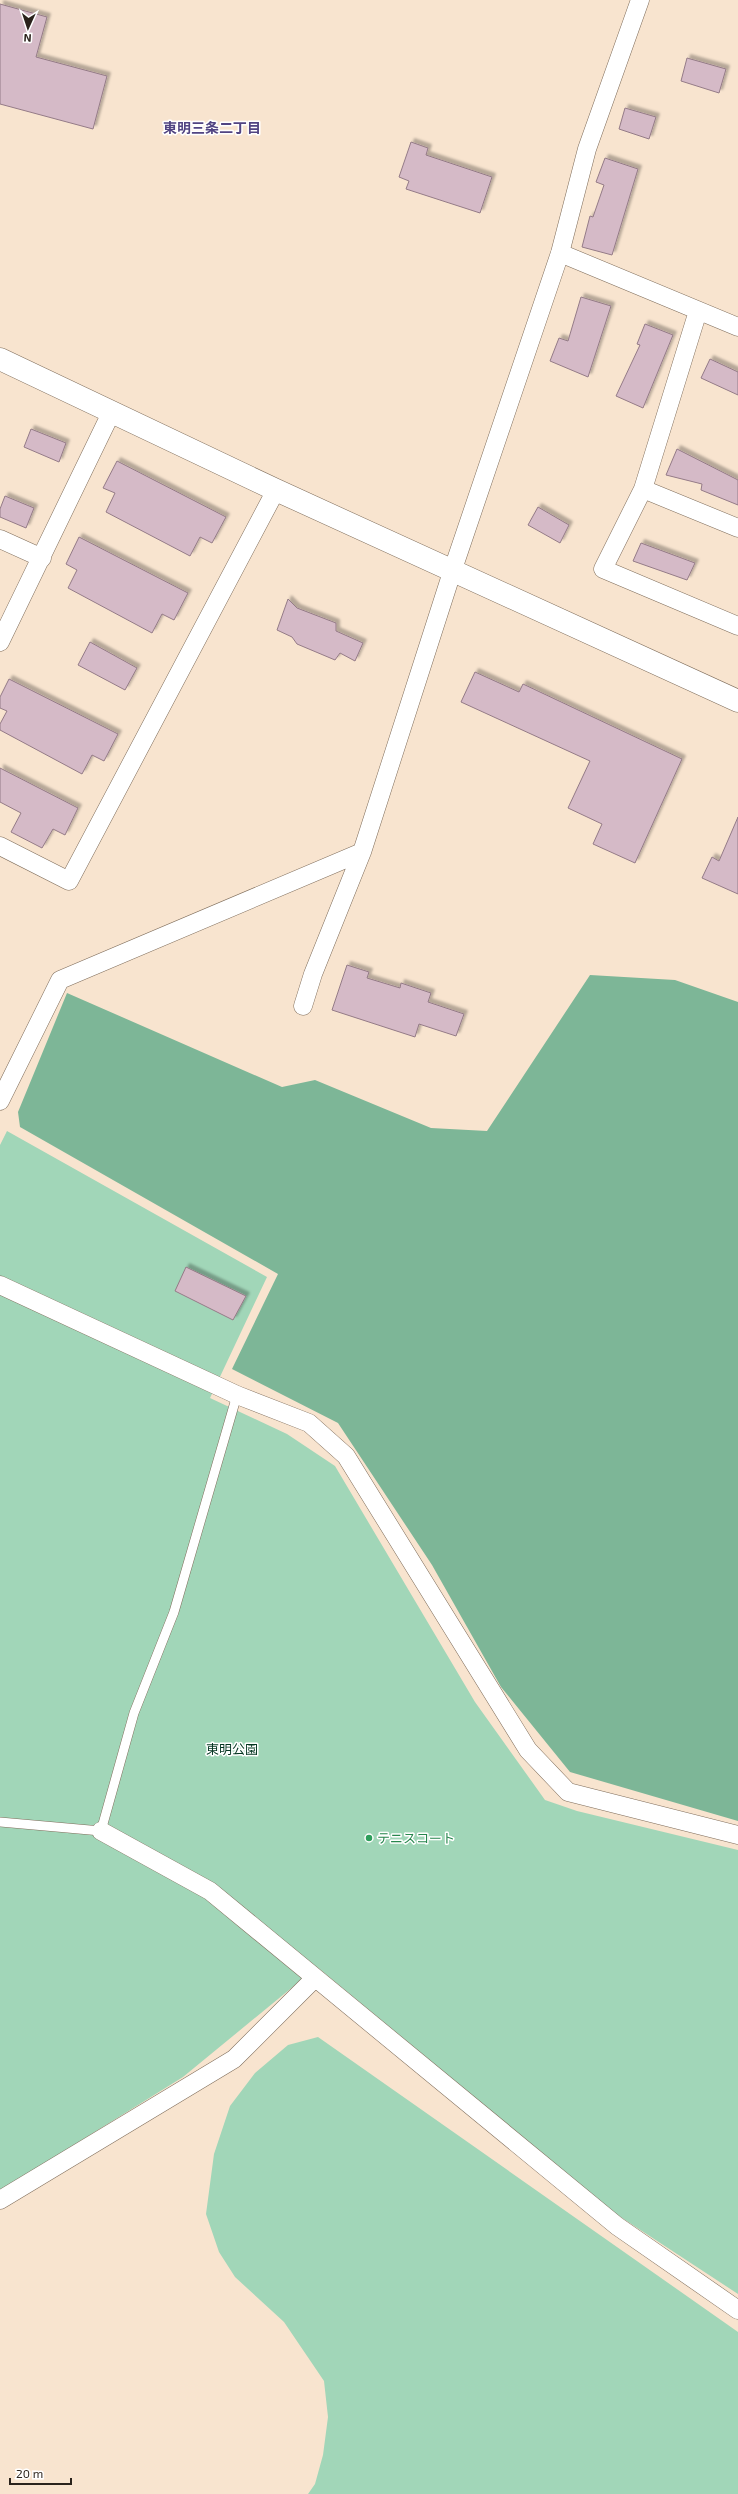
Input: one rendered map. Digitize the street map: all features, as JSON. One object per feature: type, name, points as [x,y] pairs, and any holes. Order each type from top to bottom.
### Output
[{"type":"street","points":[[303,1006],[313,974],[362,852],[453,569],[560,253],[587,149],[640,0]]},
{"type":"street","points":[[560,253],[738,327]]},
{"type":"street","points":[[698,311],[643,489],[603,569],[738,626]]},
{"type":"street","points":[[0,359],[276,490],[453,569],[738,700]]},
{"type":"street","points":[[0,642],[112,411]]},
{"type":"street","points":[[643,489],[738,528]]},
{"type":"street","points":[[0,846],[69,881],[276,490]]},
{"type":"street","points":[[0,539],[42,558]]},
{"type":"street","points":[[0,1101],[60,980],[362,852]]},
{"type":"street","points":[[0,1285],[237,1395],[309,1423],[346,1456],[528,1750],[568,1792],[738,1835]]},
{"type":"street","points":[[100,1831],[210,1891],[617,2226],[738,2310]]},
{"type":"street","points":[[0,2200],[234,2059],[315,1978]]},
{"type":"lane","points":[[0,1822],[100,1831],[134,1713],[174,1612],[237,1395]]},
{"type":"green space","points":[[590,975],[675,980],[738,1002],[738,1821],[570,1772],[501,1687],[432,1565],[338,1423],[232,1369],[278,1274],[20,1127],[18,1112],[67,993],[282,1087],[315,1080],[431,1128],[487,1131]]},
{"type":"green space","name":"東明公園","points":[[7,1131],[267,1277],[210,1398],[287,1434],[335,1466],[475,1702],[545,1800],[577,1811],[738,1850],[738,2294],[616,2214],[317,1967],[183,2077],[0,2191],[0,1145]]},
{"type":"green space","points":[[318,2037],[738,2332],[738,2494],[308,2494],[315,2484],[323,2455],[328,2417],[324,2381],[284,2322],[235,2277],[219,2252],[206,2214],[214,2154],[230,2106],[255,2073],[288,2045]]},
{"type":"building","points":[[0,4],[47,17],[36,57],[107,76],[93,129],[0,104]]},
{"type":"building","points":[[687,58],[726,69],[719,93],[681,81]]},
{"type":"building","points":[[625,108],[656,117],[649,139],[619,129]]},
{"type":"building","points":[[411,142],[428,148],[426,155],[492,177],[480,213],[406,189],[409,181],[399,177]]},
{"type":"building","points":[[605,158],[638,169],[612,255],[582,247],[590,216],[593,217],[604,185],[596,182]]},
{"type":"building","points":[[581,297],[611,306],[588,377],[550,361],[559,338],[568,341]]},
{"type":"building","points":[[645,324],[673,335],[643,408],[616,396],[640,345],[637,344]]},
{"type":"building","points":[[710,359],[738,372],[738,395],[701,378]]},
{"type":"building","points":[[31,429],[66,443],[59,462],[24,447]]},
{"type":"building","points":[[677,449],[738,480],[738,505],[701,490],[702,484],[666,475]]},
{"type":"building","points":[[117,461],[226,517],[212,543],[200,537],[190,556],[106,512],[115,493],[103,488]]},
{"type":"building","points":[[5,496],[34,508],[26,528],[0,517],[0,509]]},
{"type":"building","points":[[538,507],[569,525],[560,543],[528,525]]},
{"type":"building","points":[[79,537],[188,593],[174,620],[162,614],[152,633],[68,588],[77,570],[66,564]]},
{"type":"building","points":[[641,543],[695,563],[687,580],[633,561]]},
{"type":"building","points":[[288,599],[297,608],[336,623],[336,631],[363,643],[355,661],[340,653],[335,660],[297,644],[292,637],[277,630]]},
{"type":"building","points":[[90,642],[137,668],[125,690],[78,665]]},
{"type":"building","points":[[475,672],[519,692],[523,684],[682,759],[635,863],[593,844],[602,824],[568,808],[590,761],[461,702]]},
{"type":"building","points":[[9,679],[118,734],[104,761],[92,755],[82,774],[0,730],[0,724],[7,711],[0,708],[0,697]]},
{"type":"building","points":[[0,768],[78,808],[65,835],[53,829],[42,848],[11,832],[21,813],[0,802]]},
{"type":"building","points":[[738,817],[738,894],[702,878],[712,857],[719,861]]},
{"type":"building","points":[[347,965],[369,972],[367,978],[400,988],[401,983],[431,993],[428,1002],[464,1014],[456,1036],[419,1024],[415,1037],[332,1010]]},
{"type":"building","points":[[186,1267],[246,1296],[233,1320],[175,1291]]},
{"type":"place","name":"テニスコート","points":[[369,1838]]},
{"type":"district","name":"東明三条二丁目","points":[[212,127]]}]
